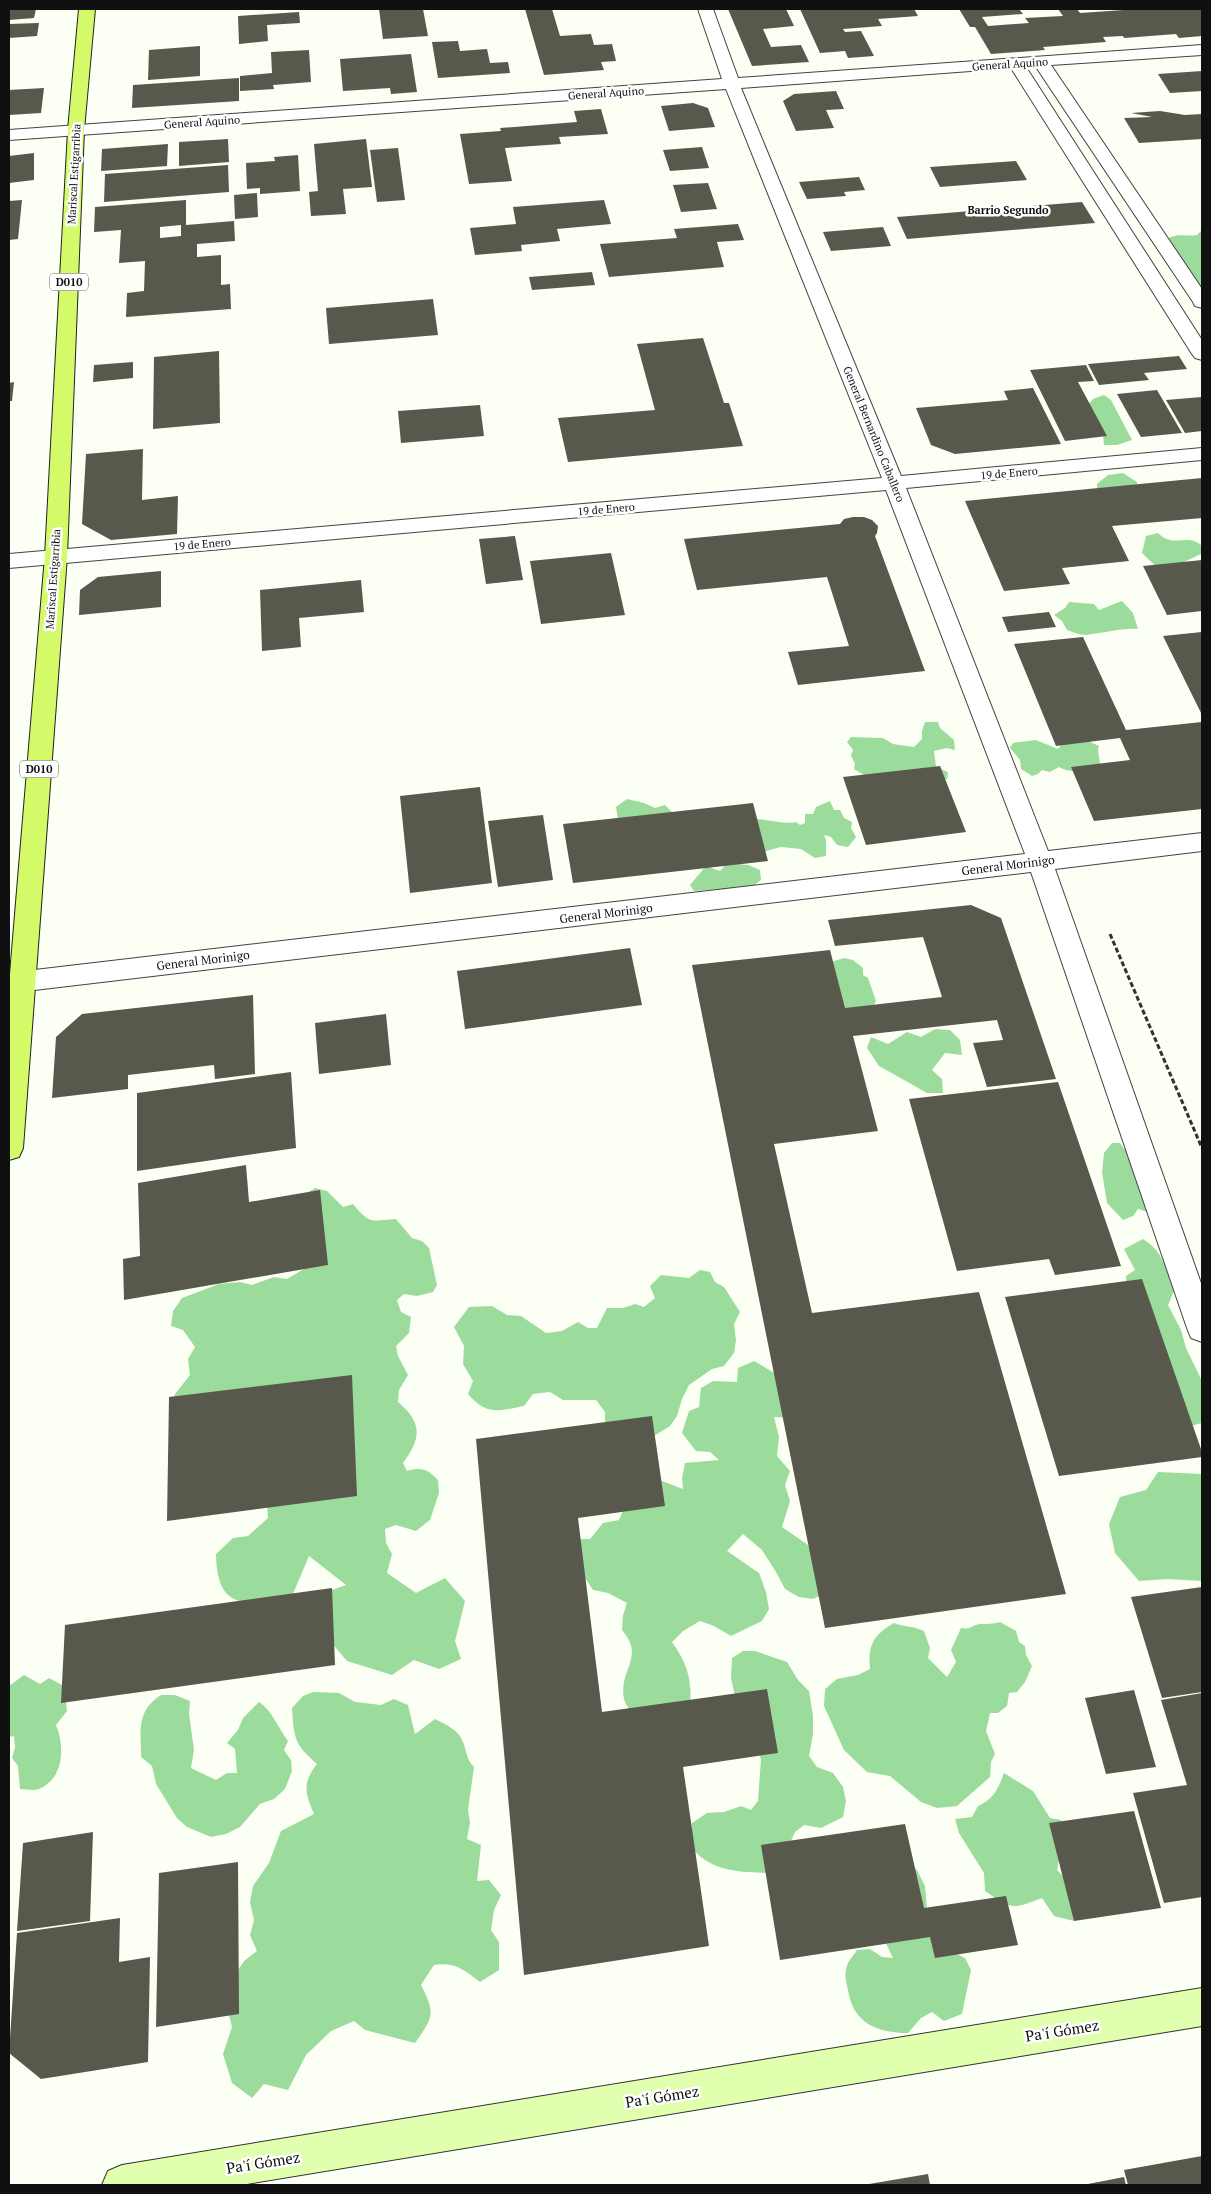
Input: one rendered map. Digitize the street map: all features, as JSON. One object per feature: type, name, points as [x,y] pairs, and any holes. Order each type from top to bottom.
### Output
[{"type":"main road","name":"Mariscal Estigarribia","points":[[9,1148],[15,983],[56,556],[76,130],[87,9]]},
{"type":"street","name":"General Bernardino Caballero","points":[[705,9],[732,84],[894,483],[1040,861],[1202,1328]]},
{"type":"street","name":"General Aquino","points":[[9,135],[1202,50]]},
{"type":"street","points":[[1041,62],[1202,302]]},
{"type":"street","points":[[1016,64],[1202,354]]},
{"type":"street","name":"19 de Enero","points":[[9,561],[1202,454]]},
{"type":"street","name":"General Morinigo","points":[[15,983],[1202,842]]},
{"type":"street","name":"Pa'í Gómez","points":[[122,2185],[1202,2007]]},
{"type":"path","points":[[1109,933],[1202,1148]]},
{"type":"green space","points":[[1202,230],[1202,294],[1168,243],[1169,238],[1180,235],[1197,235]]},
{"type":"green space","points":[[1104,395],[1111,400],[1132,440],[1117,445],[1104,445],[1103,435],[1085,408],[1093,399]]},
{"type":"green space","points":[[1123,473],[1137,482],[1138,489],[1097,494],[1097,484],[1108,475]]},
{"type":"green space","points":[[1158,533],[1169,540],[1191,540],[1202,546],[1201,554],[1184,562],[1185,565],[1202,573],[1202,595],[1196,596],[1175,585],[1142,553],[1146,536]]},
{"type":"green space","points":[[1122,601],[1133,613],[1138,629],[1086,635],[1067,630],[1062,621],[1054,615],[1065,608],[1069,602],[1094,604],[1099,610]]},
{"type":"green space","points":[[925,722],[938,722],[940,728],[954,740],[955,750],[947,748],[934,751],[936,767],[948,772],[947,779],[933,781],[864,775],[854,769],[855,764],[851,755],[853,750],[847,742],[851,737],[883,738],[893,744],[914,747],[922,739]]},
{"type":"green space","points":[[1036,740],[1058,749],[1063,742],[1088,741],[1099,746],[1100,764],[1074,771],[1059,767],[1050,772],[1042,770],[1032,776],[1021,769],[1020,760],[1010,748],[1013,743]]},
{"type":"green space","points":[[627,799],[655,808],[665,805],[676,816],[618,820],[616,807]]},
{"type":"green space","points":[[830,801],[834,810],[840,810],[844,818],[852,822],[851,828],[856,837],[848,847],[837,845],[831,837],[824,835],[826,840],[826,856],[815,858],[801,849],[781,847],[758,853],[755,819],[786,823],[796,822],[800,825],[805,823],[805,814],[813,814],[816,807]]},
{"type":"green space","points":[[727,863],[748,865],[760,870],[761,880],[752,887],[694,891],[690,885],[706,866],[720,871]]},
{"type":"green space","points":[[844,958],[853,960],[863,968],[863,975],[868,978],[876,1001],[874,1005],[837,1010],[825,960],[834,961]]},
{"type":"green space","points":[[935,1029],[950,1030],[960,1040],[962,1055],[945,1053],[932,1070],[942,1079],[943,1093],[927,1093],[879,1066],[867,1048],[871,1037],[888,1044],[907,1032],[921,1037]]},
{"type":"green space","points":[[1112,1143],[1120,1143],[1124,1149],[1130,1150],[1148,1212],[1138,1209],[1133,1216],[1123,1220],[1107,1203],[1102,1172],[1104,1153]]},
{"type":"green space","points":[[315,1188],[327,1191],[343,1207],[353,1204],[368,1219],[396,1219],[412,1238],[422,1241],[429,1248],[437,1285],[433,1292],[417,1296],[404,1294],[397,1300],[401,1312],[411,1317],[409,1333],[396,1346],[398,1356],[408,1375],[399,1390],[398,1402],[412,1416],[417,1431],[414,1446],[403,1463],[407,1471],[420,1469],[434,1476],[438,1480],[439,1493],[430,1520],[416,1531],[396,1525],[385,1529],[386,1543],[392,1554],[387,1573],[416,1593],[445,1578],[465,1601],[455,1641],[461,1659],[439,1669],[414,1660],[392,1675],[347,1661],[325,1635],[329,1591],[346,1585],[309,1556],[290,1601],[247,1602],[236,1600],[228,1595],[222,1586],[218,1573],[216,1554],[233,1538],[248,1536],[268,1518],[267,1505],[171,1408],[175,1394],[190,1375],[188,1359],[195,1347],[183,1330],[171,1326],[173,1311],[182,1298],[219,1284],[240,1282],[252,1285],[274,1277],[287,1279],[321,1259],[298,1199]]},
{"type":"green space","points":[[1143,1239],[1160,1255],[1176,1286],[1168,1305],[1181,1330],[1186,1348],[1202,1381],[1202,1423],[1187,1427],[1127,1293],[1126,1276],[1135,1270],[1124,1249]]},
{"type":"green space","points":[[700,1270],[710,1272],[715,1282],[724,1287],[740,1312],[734,1324],[736,1341],[734,1353],[724,1366],[712,1369],[689,1385],[677,1416],[670,1426],[649,1439],[605,1434],[605,1412],[596,1400],[563,1400],[550,1392],[533,1394],[524,1406],[493,1410],[481,1406],[468,1394],[473,1381],[463,1364],[464,1346],[454,1327],[469,1307],[492,1306],[507,1315],[521,1316],[546,1333],[562,1331],[578,1322],[588,1328],[597,1328],[607,1308],[623,1308],[635,1304],[644,1307],[655,1298],[650,1286],[661,1275],[689,1278]]},
{"type":"green space","points":[[754,1361],[783,1378],[796,1418],[774,1417],[779,1437],[777,1456],[790,1471],[785,1485],[790,1501],[782,1527],[808,1545],[827,1592],[813,1599],[799,1597],[785,1589],[762,1550],[743,1534],[727,1551],[759,1573],[766,1592],[769,1609],[762,1621],[731,1636],[714,1626],[700,1621],[683,1631],[672,1642],[686,1666],[690,1682],[690,1710],[636,1718],[627,1706],[623,1689],[632,1656],[629,1640],[622,1630],[623,1615],[627,1603],[608,1593],[593,1590],[581,1572],[578,1539],[590,1539],[603,1523],[619,1520],[624,1508],[654,1478],[683,1489],[682,1478],[685,1463],[719,1460],[710,1452],[696,1451],[682,1433],[689,1411],[699,1407],[701,1388],[713,1381],[737,1382],[738,1368]]},
{"type":"green space","points":[[1158,1472],[1202,1474],[1202,1581],[1167,1579],[1139,1581],[1115,1553],[1109,1524],[1120,1497],[1146,1490]]},
{"type":"green space","points":[[1000,1622],[1016,1631],[1019,1642],[1025,1646],[1026,1655],[1032,1666],[1025,1682],[1017,1692],[1009,1693],[1007,1706],[998,1713],[990,1713],[986,1731],[995,1754],[991,1762],[990,1777],[957,1806],[937,1808],[921,1802],[890,1776],[867,1772],[844,1750],[824,1706],[825,1689],[837,1679],[858,1675],[870,1669],[870,1653],[873,1642],[887,1627],[894,1623],[924,1631],[930,1648],[928,1658],[947,1677],[956,1662],[951,1650],[961,1628]]},
{"type":"green space","points":[[743,1651],[755,1651],[787,1662],[798,1680],[809,1691],[813,1716],[813,1734],[809,1756],[817,1767],[833,1773],[843,1787],[846,1801],[843,1817],[821,1828],[804,1825],[795,1832],[776,1873],[740,1871],[717,1866],[697,1854],[689,1844],[692,1823],[707,1813],[724,1812],[741,1806],[751,1810],[758,1801],[761,1759],[738,1710],[731,1678],[732,1658]]},
{"type":"green space","points":[[24,1675],[40,1684],[49,1678],[62,1685],[71,1687],[66,1702],[67,1711],[56,1725],[61,1742],[58,1770],[47,1784],[35,1790],[20,1789],[18,1766],[12,1758],[15,1747],[14,1736],[9,1737],[9,1686]]},
{"type":"green space","points":[[313,1692],[339,1693],[355,1702],[381,1705],[394,1699],[408,1705],[415,1734],[435,1719],[451,1728],[461,1738],[468,1758],[474,1767],[468,1810],[470,1823],[467,1839],[481,1845],[477,1881],[489,1880],[501,1895],[494,1910],[491,1930],[499,1942],[499,1970],[480,1982],[454,1966],[434,1965],[421,1985],[429,2003],[429,2021],[415,2043],[365,2030],[354,2021],[331,2031],[306,2055],[288,2090],[264,2084],[252,2098],[232,2083],[223,2054],[232,2027],[227,2007],[232,1979],[244,1961],[257,1951],[250,1935],[254,1920],[250,1902],[253,1886],[269,1863],[281,1831],[314,1814],[306,1788],[309,1777],[317,1764],[304,1751],[297,1740],[292,1708],[303,1696]]},
{"type":"green space","points":[[161,1695],[175,1695],[190,1701],[189,1714],[194,1750],[191,1768],[216,1780],[227,1773],[237,1773],[235,1749],[227,1743],[238,1730],[243,1718],[259,1702],[264,1705],[288,1741],[284,1750],[291,1760],[292,1771],[285,1789],[274,1799],[260,1804],[240,1827],[226,1834],[211,1837],[187,1827],[177,1818],[156,1784],[152,1766],[141,1757],[141,1730],[144,1715],[147,1708]]},
{"type":"green space","points":[[1004,1773],[1033,1791],[1050,1818],[1061,1820],[1063,1840],[1057,1870],[1071,1884],[1074,1921],[1054,1916],[1042,1898],[1024,1905],[1012,1906],[985,1891],[984,1873],[959,1833],[955,1819],[972,1817],[978,1806],[995,1793]]},
{"type":"green space","points":[[899,1853],[917,1870],[925,1886],[927,1910],[955,1953],[965,1958],[971,1970],[962,2014],[944,2021],[932,2012],[921,2018],[908,2033],[886,2031],[868,2024],[861,2018],[855,2011],[851,2001],[845,1975],[848,1964],[857,1950],[870,1949],[882,1957],[893,1958],[877,1925]]},
{"type":"building","points":[[9,9],[36,9],[34,18],[9,20]]},
{"type":"building","points":[[379,9],[423,9],[428,36],[383,39]]},
{"type":"building","points":[[525,9],[552,9],[560,36],[591,34],[594,45],[612,44],[616,61],[601,62],[604,70],[544,75]]},
{"type":"building","points":[[728,9],[786,9],[794,26],[763,29],[771,47],[801,45],[809,62],[752,66]]},
{"type":"building","points":[[800,9],[914,9],[918,16],[878,19],[882,26],[843,29],[845,32],[861,31],[874,56],[848,58],[845,51],[820,53]]},
{"type":"building","points":[[959,9],[1019,9],[1023,14],[982,17],[988,26],[1029,23],[1025,18],[1063,16],[1058,9],[1077,9],[1080,13],[1138,9],[1202,9],[1202,36],[1179,38],[1176,34],[1124,38],[1123,36],[1103,37],[1106,42],[1043,47],[1045,50],[991,54],[975,27],[970,27]]},
{"type":"building","points":[[299,12],[300,23],[267,25],[268,41],[239,44],[238,16]]},
{"type":"building","points":[[39,23],[37,36],[9,38],[9,24]]},
{"type":"building","points":[[458,41],[460,51],[487,49],[490,63],[508,62],[510,73],[438,78],[432,42]]},
{"type":"building","points":[[200,46],[200,76],[148,80],[149,50]]},
{"type":"building","points":[[309,50],[311,82],[273,85],[274,89],[240,91],[240,76],[272,73],[271,52]]},
{"type":"building","points":[[411,54],[417,92],[391,94],[390,88],[343,91],[340,59]]},
{"type":"building","points":[[1202,71],[1202,91],[1170,93],[1158,74]]},
{"type":"building","points":[[239,78],[239,101],[132,108],[133,85]]},
{"type":"building","points":[[44,88],[41,113],[9,115],[9,90]]},
{"type":"building","points":[[836,91],[844,109],[826,110],[834,128],[796,131],[783,101],[794,94]]},
{"type":"building","points":[[693,103],[708,108],[715,127],[669,131],[661,106]]},
{"type":"building","points":[[601,109],[608,134],[559,137],[561,144],[505,148],[512,181],[469,184],[460,134],[501,131],[500,128],[577,122],[574,111]]},
{"type":"building","points":[[1160,111],[1185,115],[1202,114],[1202,139],[1139,143],[1124,118],[1152,117],[1131,113]]},
{"type":"building","points":[[228,139],[229,162],[179,166],[179,142]]},
{"type":"building","points":[[366,139],[372,187],[343,189],[346,214],[311,216],[309,192],[318,191],[314,144]]},
{"type":"building","points":[[168,144],[167,166],[101,171],[102,149]]},
{"type":"building","points":[[702,147],[709,168],[670,171],[663,150]]},
{"type":"building","points":[[398,148],[405,200],[377,202],[370,150]]},
{"type":"building","points":[[34,153],[34,180],[9,183],[9,156]]},
{"type":"building","points":[[298,155],[300,191],[260,194],[260,188],[247,189],[246,163],[275,161],[274,157]]},
{"type":"building","points":[[1016,161],[1027,180],[940,187],[930,167]]},
{"type":"building","points":[[228,165],[229,192],[104,202],[105,174]]},
{"type":"building","points":[[859,177],[865,190],[844,192],[846,196],[807,199],[799,182]]},
{"type":"building","points":[[708,183],[717,209],[681,212],[673,185]]},
{"type":"building","points":[[257,193],[258,217],[235,219],[234,195]]},
{"type":"building","points":[[22,200],[18,239],[9,240],[9,201]]},
{"type":"building","points":[[186,200],[186,225],[234,221],[235,241],[197,244],[197,257],[221,255],[221,285],[230,284],[231,309],[126,317],[127,293],[144,291],[145,261],[119,263],[121,230],[94,232],[95,207]],"holes":[[[181,225],[181,236],[160,238],[160,227]]]},
{"type":"building","points":[[604,200],[611,224],[557,229],[560,241],[521,245],[522,251],[475,255],[470,228],[516,224],[513,207]]},
{"type":"building","points":[[1082,202],[1095,223],[907,239],[897,217]]},
{"type":"building","points":[[738,224],[744,240],[717,242],[724,267],[609,277],[600,244],[677,238],[674,229]]},
{"type":"building","points":[[883,227],[891,246],[831,251],[823,232]]},
{"type":"building","points":[[592,272],[595,285],[532,290],[529,277]]},
{"type":"building","points":[[433,299],[438,335],[329,344],[326,308]]},
{"type":"building","points":[[703,338],[724,403],[729,403],[743,446],[568,462],[558,418],[655,410],[637,344]]},
{"type":"building","points":[[219,351],[220,423],[153,429],[154,357]]},
{"type":"building","points":[[1179,356],[1187,369],[1144,373],[1149,380],[1099,385],[1088,364]]},
{"type":"building","points":[[133,362],[133,378],[93,382],[94,365]]},
{"type":"building","points":[[1086,365],[1094,381],[1078,382],[1107,436],[1065,441],[1030,370]]},
{"type":"building","points":[[14,382],[12,401],[9,401],[9,383]]},
{"type":"building","points":[[1033,388],[1061,444],[955,454],[931,445],[916,408],[1008,400],[1004,391]]},
{"type":"building","points":[[1157,390],[1182,433],[1141,437],[1117,394]]},
{"type":"building","points":[[1202,397],[1202,431],[1185,433],[1166,400]]},
{"type":"building","points":[[480,405],[484,436],[401,443],[398,411]]},
{"type":"building","points":[[143,449],[142,500],[178,496],[177,534],[111,540],[82,524],[86,454]]},
{"type":"building","points":[[1202,478],[1202,518],[1112,526],[1129,561],[1062,568],[1070,584],[1004,591],[965,501]]},
{"type":"building","points":[[864,517],[872,520],[878,526],[875,536],[925,671],[798,685],[788,652],[849,646],[827,577],[697,590],[684,539],[840,524],[844,519]]},
{"type":"building","points":[[515,536],[523,580],[486,584],[479,539]]},
{"type":"building","points":[[611,553],[625,615],[541,624],[530,561]]},
{"type":"building","points":[[1202,560],[1202,611],[1167,615],[1143,566]]},
{"type":"building","points":[[161,571],[161,607],[79,615],[80,590],[98,577]]},
{"type":"building","points":[[361,580],[364,612],[299,618],[301,647],[262,651],[260,590]]},
{"type":"building","points":[[1049,612],[1056,627],[1008,632],[1002,617]]},
{"type":"building","points":[[1202,632],[1202,715],[1163,636]]},
{"type":"building","points":[[1083,637],[1126,730],[1202,722],[1202,809],[1094,821],[1071,767],[1130,760],[1120,738],[1056,746],[1014,644]]},
{"type":"building","points":[[940,766],[966,832],[866,845],[843,777]]},
{"type":"building","points":[[480,787],[492,883],[410,893],[400,796]]},
{"type":"building","points":[[753,803],[768,861],[573,883],[563,824]]},
{"type":"building","points":[[543,815],[553,880],[498,887],[488,821]]},
{"type":"building","points":[[971,905],[1001,918],[1056,1079],[987,1087],[973,1043],[1003,1040],[997,1020],[853,1036],[878,1131],[774,1144],[812,1313],[979,1292],[1066,1594],[825,1628],[692,965],[830,950],[845,1008],[942,997],[923,937],[835,946],[828,920]]},
{"type":"building","points":[[630,948],[642,1005],[465,1029],[457,971]]},
{"type":"building","points":[[253,995],[255,1074],[215,1079],[214,1065],[128,1075],[128,1089],[52,1098],[56,1037],[82,1014]]},
{"type":"building","points":[[386,1014],[391,1065],[319,1074],[315,1023]]},
{"type":"building","points":[[291,1072],[296,1148],[137,1171],[137,1093]]},
{"type":"building","points":[[1058,1082],[1121,1266],[1055,1275],[1049,1259],[957,1271],[909,1099]]},
{"type":"building","points":[[246,1165],[249,1202],[320,1190],[328,1265],[124,1300],[123,1259],[140,1256],[138,1183]]},
{"type":"building","points":[[1142,1279],[1202,1452],[1202,1457],[1059,1476],[1005,1297]]},
{"type":"building","points":[[352,1375],[357,1496],[167,1521],[169,1397]]},
{"type":"building","points":[[652,1416],[665,1506],[578,1518],[602,1712],[767,1689],[778,1753],[683,1767],[709,1946],[524,1975],[476,1439]]},
{"type":"building","points":[[1202,1587],[1202,1692],[1162,1698],[1131,1597]]},
{"type":"building","points":[[332,1588],[335,1665],[61,1703],[65,1625]]},
{"type":"building","points":[[1134,1690],[1156,1767],[1106,1774],[1085,1698]]},
{"type":"building","points":[[1202,1693],[1202,1897],[1164,1903],[1133,1793],[1187,1785],[1161,1700]]},
{"type":"building","points":[[1134,1811],[1161,1908],[1074,1921],[1049,1823]]},
{"type":"building","points":[[905,1824],[924,1908],[1006,1896],[1018,1945],[935,1958],[930,1937],[780,1960],[761,1845]]},
{"type":"building","points":[[93,1832],[90,1921],[17,1931],[23,1843]]},
{"type":"building","points":[[238,1862],[239,2014],[156,2027],[159,1873]]},
{"type":"building","points":[[120,1918],[119,1962],[150,1957],[148,2062],[41,2079],[9,2053],[17,1933]]},
{"type":"building","points":[[1202,2156],[1202,2185],[1128,2185],[1124,2170]]},
{"type":"building","points":[[928,2174],[930,2185],[869,2185],[869,2184]]},
{"type":"building","points":[[1124,2177],[1126,2185],[1088,2184]]},
{"type":"district","name":"Barrio Segundo","points":[[1008,210]]}]
